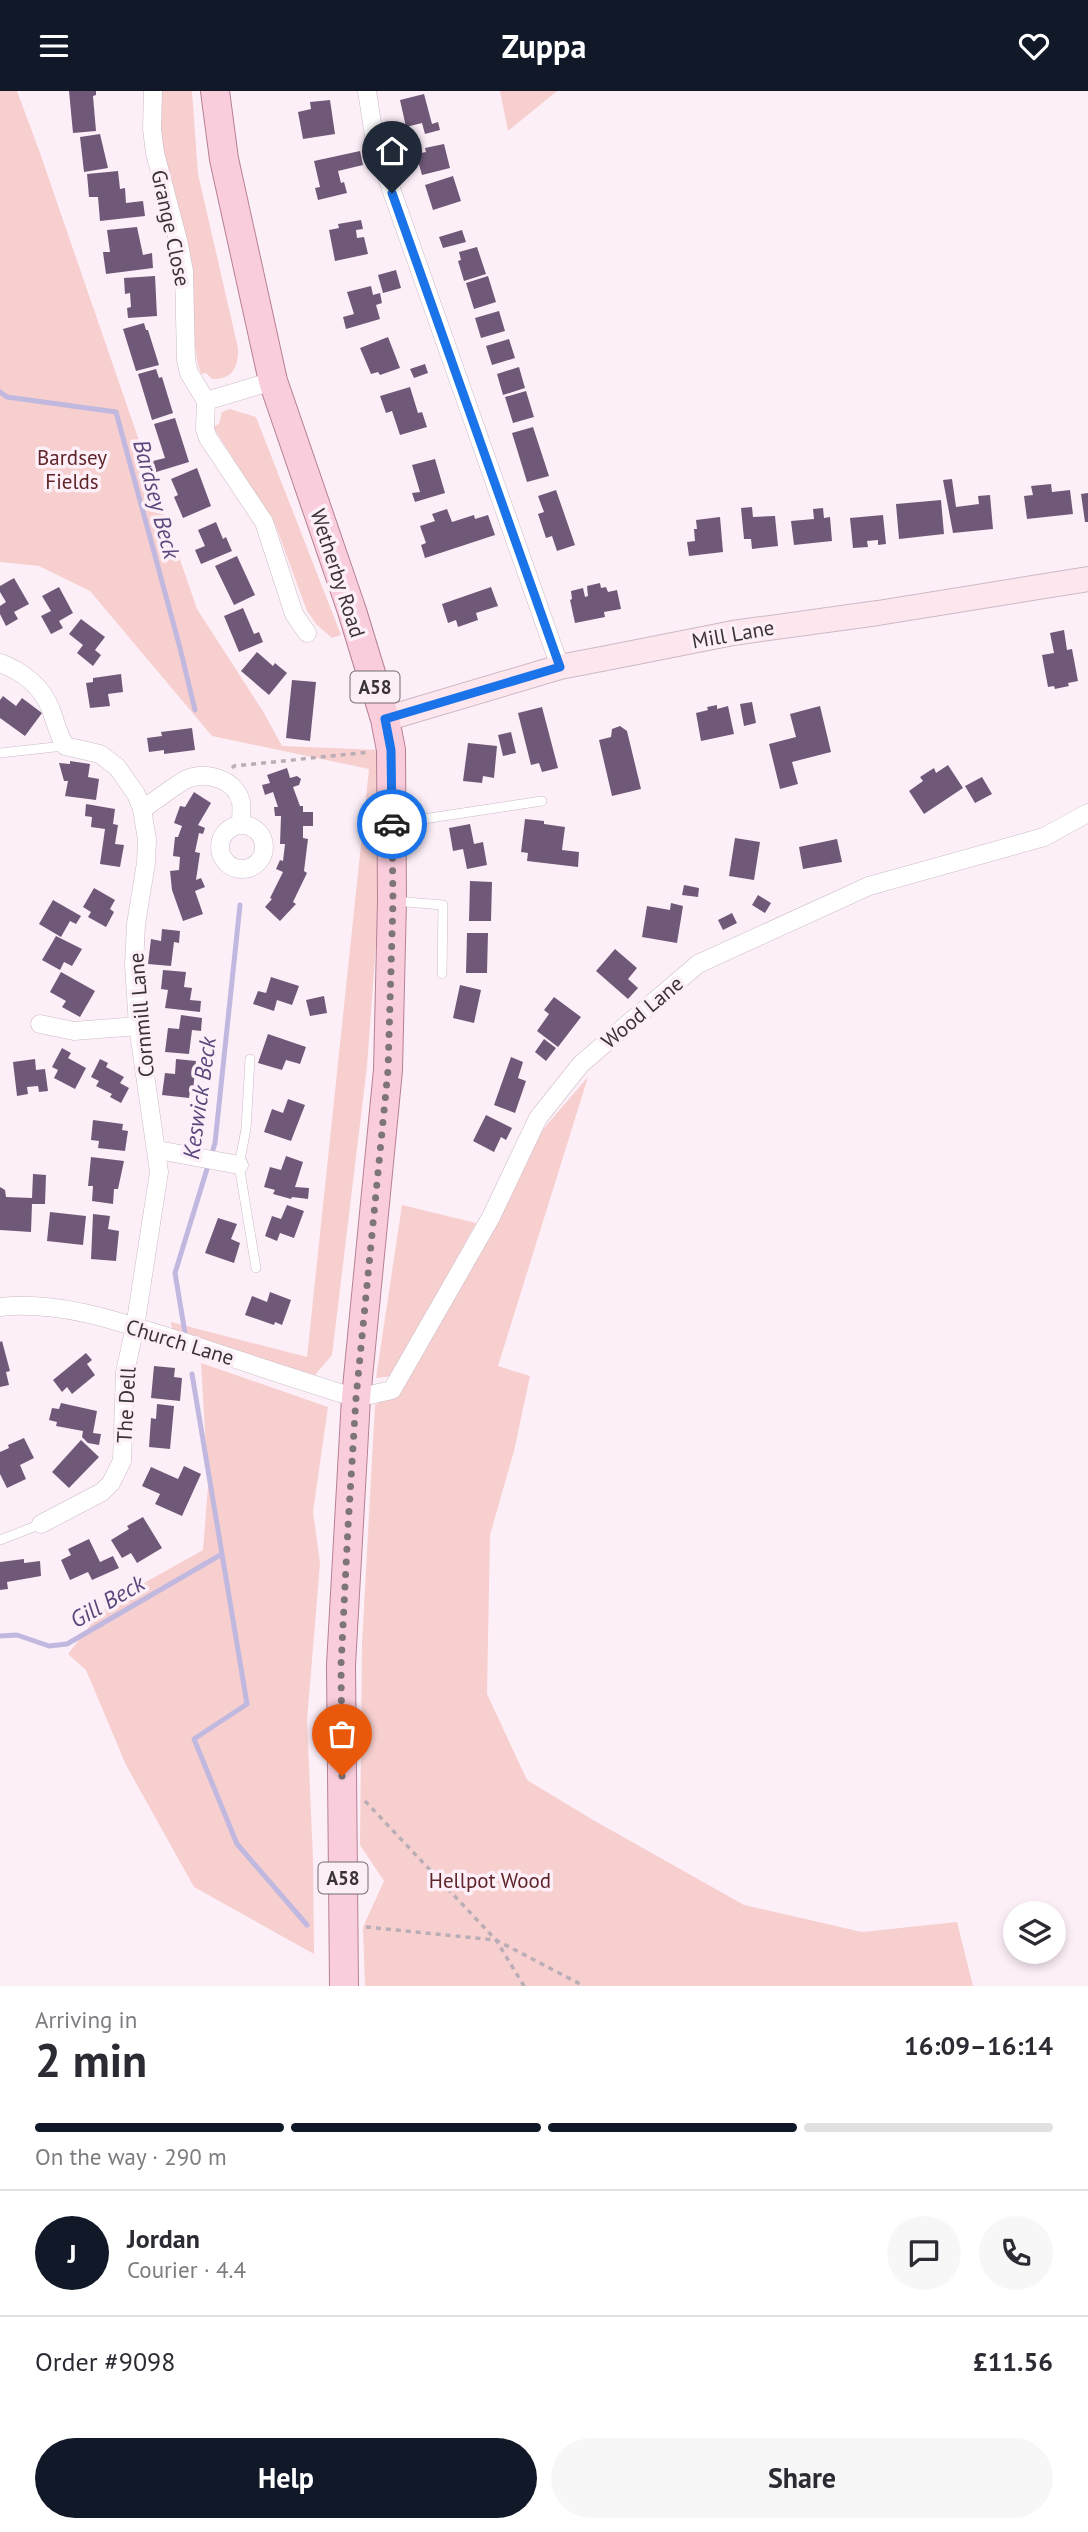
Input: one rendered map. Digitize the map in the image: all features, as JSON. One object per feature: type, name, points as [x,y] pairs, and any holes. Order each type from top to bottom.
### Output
[{"type":"main road","name":"Wetherby Road","points":[[215,91],[224,159],[273,381],[352,611],[385,719],[391,750],[393,901],[388,1070],[356,1398],[341,1665],[344,1986]]},
{"type":"street","name":"Grange Close","points":[[153,91],[152,129],[155,153],[184,271],[186,360],[190,373],[206,401],[205,429],[208,438],[264,522],[294,614],[307,633]]},
{"type":"street","points":[[367,91],[374,136],[383,166],[560,667]]},
{"type":"street","points":[[206,401],[273,381]]},
{"type":"street","name":"Mill Lane","points":[[385,719],[560,667],[733,633],[1088,579]]},
{"type":"street","points":[[0,663],[24,675],[44,696],[65,746]]},
{"type":"street","name":"Cornmill Lane","points":[[65,746],[100,754],[117,767],[136,794],[142,809],[146,851],[136,924],[134,965],[138,1026],[158,1150],[158,1193],[135,1327]]},
{"type":"street","points":[[142,809],[184,781],[197,776],[210,776],[234,789],[241,801],[241,824]]},
{"type":"street","name":"Wood Lane","points":[[356,1398],[392,1390],[491,1217],[538,1118],[555,1096],[581,1064],[698,964],[869,886],[1044,837],[1088,813]]},
{"type":"street","points":[[40,1024],[63,1030],[86,1031],[138,1026]]},
{"type":"street","points":[[158,1150],[239,1165]]},
{"type":"street","name":"Church Lane","points":[[0,1307],[59,1307],[135,1327],[356,1398]]},
{"type":"street","name":"The Dell","points":[[41,1524],[102,1492],[118,1473],[124,1449],[125,1372],[135,1327]]},
{"type":"lane","name":"Cornmill Lane","points":[[0,753],[65,746]]},
{"type":"lane","points":[[392,824],[542,801]]},
{"type":"lane","points":[[393,901],[443,905],[442,974]]},
{"type":"lane","points":[[250,1059],[248,1110],[239,1165],[256,1268]]},
{"type":"lane","points":[[0,1540],[41,1524]]},
{"type":"path","points":[[223,781],[234,766],[391,750]]},
{"type":"path","points":[[342,1776],[496,1940],[524,1986]]},
{"type":"path","points":[[343,1925],[496,1940],[584,1986]]},
{"type":"green space","name":"Bardsey Fields","points":[[0,91],[17,91],[197,609],[264,713],[282,746],[379,750],[379,903],[367,1066],[332,1355],[315,1375],[173,1335],[171,1322],[307,1357],[369,769],[212,736],[90,591],[39,566],[0,562]]},
{"type":"green space","points":[[161,91],[192,91],[198,174],[238,348],[233,371],[219,379],[212,379],[206,373],[201,374],[197,361],[191,267],[162,152]]},
{"type":"green space","points":[[500,91],[557,91],[508,131]]},
{"type":"green space","points":[[230,409],[256,417],[341,635],[332,638],[317,625],[307,611],[275,524],[213,427],[219,424],[222,412]]},
{"type":"green space","name":"Hellpot Wood","points":[[588,1077],[498,1366],[530,1376],[514,1451],[490,1535],[487,1694],[527,1780],[593,1820],[744,1905],[862,1932],[957,1922],[973,1986],[365,1986],[363,1927],[384,1881],[360,1845],[362,1644],[375,1405],[402,1389],[544,1128]]},
{"type":"green space","points":[[402,1205],[476,1223],[393,1376],[376,1378]]},
{"type":"green space","points":[[201,1363],[328,1407],[313,1512],[320,1563],[307,1720],[314,1954],[194,1887],[126,1765],[86,1670],[68,1654],[98,1615],[119,1597],[203,1550],[208,1486]]},
{"type":"building","points":[[69,91],[96,91],[93,96],[96,131],[73,133]]},
{"type":"building","points":[[424,94],[432,124],[438,122],[440,130],[425,134],[422,123],[406,127],[400,100]]},
{"type":"building","points":[[330,100],[335,134],[303,139],[298,112],[311,109],[310,102]]},
{"type":"building","points":[[100,134],[108,168],[84,172],[80,137]]},
{"type":"building","points":[[444,144],[450,168],[422,175],[416,154],[426,152],[425,148]]},
{"type":"building","points":[[360,151],[363,165],[338,171],[347,193],[318,200],[315,188],[320,187],[314,161]]},
{"type":"building","points":[[118,171],[120,189],[125,188],[126,203],[143,201],[145,216],[100,221],[98,197],[89,197],[87,174]]},
{"type":"building","points":[[453,176],[461,201],[433,210],[425,185]]},
{"type":"building","points":[[361,220],[363,229],[356,230],[357,238],[364,237],[368,254],[335,261],[329,230],[339,228],[338,224]]},
{"type":"building","points":[[137,227],[143,255],[152,253],[153,268],[106,274],[103,252],[110,252],[107,230]]},
{"type":"building","points":[[462,230],[466,242],[443,248],[439,237]]},
{"type":"building","points":[[477,247],[486,274],[464,281],[458,261],[461,260],[459,252]]},
{"type":"building","points":[[396,270],[401,288],[383,293],[378,275]]},
{"type":"building","points":[[155,276],[157,316],[128,318],[127,308],[131,307],[130,293],[125,294],[124,278]]},
{"type":"building","points":[[488,276],[496,302],[474,309],[466,283]]},
{"type":"building","points":[[371,286],[373,295],[380,293],[382,303],[376,305],[380,319],[346,329],[343,317],[354,314],[347,292]]},
{"type":"building","points":[[499,311],[505,331],[481,338],[475,318]]},
{"type":"building","points":[[144,323],[159,365],[136,371],[123,329]]},
{"type":"building","points":[[388,337],[400,368],[380,375],[378,372],[371,374],[360,348]]},
{"type":"building","points":[[509,339],[515,358],[492,365],[486,346]]},
{"type":"building","points":[[425,364],[428,373],[414,378],[410,369]]},
{"type":"building","points":[[519,367],[525,388],[503,395],[497,374]]},
{"type":"building","points":[[156,369],[159,378],[162,377],[173,413],[152,420],[138,374]]},
{"type":"building","points":[[410,387],[418,413],[422,412],[427,427],[400,435],[392,411],[386,413],[380,396]]},
{"type":"building","points":[[526,391],[534,417],[513,423],[505,397]]},
{"type":"building","points":[[175,418],[189,462],[153,473],[149,462],[165,458],[154,424]]},
{"type":"building","points":[[533,427],[549,476],[527,482],[512,433]]},
{"type":"building","points":[[435,459],[445,493],[415,502],[412,493],[420,492],[412,465]]},
{"type":"building","points":[[197,468],[211,506],[183,518],[174,497],[178,495],[171,479]]},
{"type":"building","points":[[952,479],[956,507],[979,504],[978,496],[990,495],[993,529],[953,533],[943,480]]},
{"type":"building","points":[[1051,484],[1052,492],[1070,490],[1073,514],[1027,519],[1024,496],[1033,495],[1031,486]]},
{"type":"building","points":[[556,490],[575,545],[557,551],[552,536],[546,538],[538,514],[544,512],[538,496]]},
{"type":"building","points":[[1088,493],[1088,522],[1085,522],[1081,494]]},
{"type":"building","points":[[941,500],[944,534],[899,539],[896,504]]},
{"type":"building","points":[[752,507],[753,517],[775,516],[778,546],[752,549],[751,539],[744,539],[741,508]]},
{"type":"building","points":[[823,508],[824,518],[830,517],[832,541],[794,545],[791,521],[814,519],[813,509]]},
{"type":"building","points":[[447,509],[452,522],[474,515],[475,519],[488,515],[495,535],[425,558],[421,545],[426,543],[420,526],[435,521],[432,514]]},
{"type":"building","points":[[883,515],[886,544],[878,545],[878,540],[867,541],[868,547],[853,548],[850,518]]},
{"type":"building","points":[[720,517],[723,552],[689,556],[687,542],[695,541],[696,520]]},
{"type":"building","points":[[216,522],[232,551],[201,564],[195,550],[205,546],[198,530]]},
{"type":"building","points":[[237,556],[255,595],[234,605],[215,566]]},
{"type":"building","points":[[14,578],[29,604],[14,612],[18,619],[6,626],[0,614],[0,606],[6,602],[0,592],[0,586]]},
{"type":"building","points":[[600,583],[601,588],[606,587],[608,592],[617,590],[621,609],[604,612],[605,617],[575,623],[570,600],[571,591],[583,588],[585,597],[588,596],[587,586]]},
{"type":"building","points":[[59,587],[73,613],[59,621],[63,628],[51,634],[41,616],[51,611],[42,596]]},
{"type":"building","points":[[491,587],[498,606],[476,613],[478,620],[458,627],[456,620],[448,623],[442,604]]},
{"type":"building","points":[[243,608],[254,634],[259,632],[263,642],[239,652],[224,616]]},
{"type":"building","points":[[81,619],[105,637],[95,650],[101,655],[93,666],[77,653],[83,645],[69,634]]},
{"type":"building","points":[[1064,630],[1067,650],[1072,649],[1078,681],[1055,689],[1054,686],[1048,687],[1042,655],[1054,653],[1050,633]]},
{"type":"building","points":[[257,652],[273,666],[275,663],[287,673],[269,695],[241,671]]},
{"type":"building","points":[[121,674],[123,692],[108,694],[110,706],[90,708],[86,683],[93,682],[93,678]]},
{"type":"building","points":[[292,680],[316,682],[310,741],[286,738]]},
{"type":"building","points":[[3,696],[16,706],[22,698],[42,713],[25,736],[0,718],[0,700]]},
{"type":"building","points":[[752,702],[756,723],[744,726],[740,704]]},
{"type":"building","points":[[717,705],[717,709],[728,706],[734,734],[701,741],[696,713]]},
{"type":"building","points":[[820,706],[831,752],[792,762],[798,784],[780,789],[769,744],[796,737],[790,714]]},
{"type":"building","points":[[542,707],[558,768],[542,772],[539,763],[531,765],[518,713]]},
{"type":"building","points":[[620,726],[627,731],[641,789],[612,796],[599,740],[611,737],[612,729]]},
{"type":"building","points":[[192,728],[195,750],[164,754],[164,750],[149,752],[147,738],[162,736],[161,732]]},
{"type":"building","points":[[511,732],[516,753],[503,756],[498,735]]},
{"type":"building","points":[[468,743],[497,746],[494,778],[483,776],[482,783],[463,781]]},
{"type":"building","points":[[70,761],[90,764],[88,777],[99,779],[96,800],[65,796],[68,781],[64,781],[59,763],[70,764]]},
{"type":"building","points":[[948,765],[963,788],[924,814],[909,791],[923,781],[920,777],[934,768],[936,773]]},
{"type":"building","points":[[287,768],[290,778],[297,776],[301,779],[299,785],[293,787],[300,806],[303,806],[303,812],[313,812],[313,826],[303,826],[303,838],[308,839],[304,871],[307,873],[293,902],[296,904],[280,921],[265,907],[272,899],[270,898],[283,872],[276,869],[280,860],[283,861],[285,844],[280,844],[281,816],[275,816],[274,807],[278,807],[273,792],[265,795],[262,785],[270,783],[267,775]]},
{"type":"building","points":[[982,777],[992,794],[975,803],[965,786]]},
{"type":"building","points":[[194,792],[211,803],[198,825],[205,828],[203,834],[199,833],[195,852],[200,853],[196,880],[201,878],[205,887],[195,891],[203,914],[183,921],[172,890],[170,871],[179,870],[180,857],[173,856],[175,837],[178,837],[182,826],[174,823],[180,806],[185,807]]},
{"type":"building","points":[[86,804],[115,809],[113,824],[118,825],[115,844],[124,845],[120,867],[100,864],[105,829],[91,827],[92,817],[85,816]]},
{"type":"building","points":[[525,819],[565,827],[562,850],[579,852],[578,867],[527,861],[528,853],[521,852]]},
{"type":"building","points":[[470,824],[474,844],[483,842],[487,865],[467,869],[463,849],[453,851],[449,828]]},
{"type":"building","points":[[735,838],[760,842],[754,880],[729,876]]},
{"type":"building","points":[[837,839],[842,862],[803,869],[799,847]]},
{"type":"building","points":[[470,881],[492,882],[491,921],[469,921]]},
{"type":"building","points":[[684,885],[699,888],[698,897],[682,895]]},
{"type":"building","points":[[94,888],[115,900],[110,909],[114,912],[106,927],[88,917],[91,912],[83,907]]},
{"type":"building","points":[[758,895],[771,903],[765,913],[752,905]]},
{"type":"building","points":[[53,900],[81,916],[76,924],[70,921],[61,937],[39,924]]},
{"type":"building","points":[[671,903],[683,906],[677,943],[642,937],[647,906],[670,910]]},
{"type":"building","points":[[732,913],[737,923],[723,930],[718,920]]},
{"type":"building","points":[[162,929],[180,931],[179,943],[174,942],[171,966],[148,964],[151,939],[161,941]]},
{"type":"building","points":[[467,933],[488,933],[487,973],[466,973]]},
{"type":"building","points":[[56,936],[82,949],[72,966],[64,962],[60,970],[42,960]]},
{"type":"building","points":[[615,949],[637,968],[628,979],[638,988],[628,999],[596,971]]},
{"type":"building","points":[[163,970],[186,972],[184,987],[192,988],[190,1000],[201,1001],[200,1012],[165,1008],[168,990],[161,989]]},
{"type":"building","points":[[61,972],[95,991],[80,1017],[62,1007],[66,1001],[50,992]]},
{"type":"building","points":[[271,977],[299,986],[292,1005],[277,1000],[274,1011],[253,1004],[258,991],[266,993]]},
{"type":"building","points":[[460,985],[481,990],[474,1023],[453,1018]]},
{"type":"building","points":[[324,996],[327,1013],[310,1016],[306,1000]]},
{"type":"building","points":[[554,997],[581,1017],[558,1047],[537,1031],[549,1014],[544,1010]]},
{"type":"building","points":[[181,1015],[202,1018],[201,1031],[192,1030],[189,1054],[165,1052],[168,1028],[179,1029]]},
{"type":"building","points":[[268,1034],[306,1047],[300,1064],[286,1060],[282,1070],[258,1063]]},
{"type":"building","points":[[544,1039],[556,1048],[546,1061],[535,1052]]},
{"type":"building","points":[[62,1048],[71,1053],[68,1058],[86,1068],[75,1089],[54,1078],[58,1070],[52,1067]]},
{"type":"building","points":[[511,1057],[523,1062],[518,1078],[526,1081],[515,1113],[494,1105]]},
{"type":"building","points":[[35,1059],[36,1070],[45,1069],[48,1091],[39,1092],[38,1086],[27,1087],[28,1094],[17,1096],[13,1062]]},
{"type":"building","points":[[100,1059],[108,1063],[106,1067],[124,1077],[120,1083],[129,1088],[121,1103],[110,1097],[112,1094],[96,1086],[99,1081],[91,1077]]},
{"type":"building","points":[[176,1059],[196,1061],[193,1091],[190,1091],[189,1098],[162,1095],[165,1073],[175,1074]]},
{"type":"building","points":[[288,1099],[305,1105],[291,1141],[264,1132],[272,1109],[283,1113]]},
{"type":"building","points":[[486,1115],[512,1128],[506,1140],[501,1137],[494,1152],[473,1141]]},
{"type":"building","points":[[93,1120],[123,1124],[122,1130],[128,1131],[125,1151],[98,1148],[99,1141],[91,1140]]},
{"type":"building","points":[[286,1156],[303,1162],[295,1187],[309,1188],[308,1199],[291,1199],[273,1194],[275,1190],[264,1187],[270,1167],[281,1170]]},
{"type":"building","points":[[91,1157],[124,1161],[118,1189],[114,1189],[113,1204],[92,1201],[93,1186],[88,1186]]},
{"type":"building","points":[[33,1174],[46,1175],[45,1204],[32,1204],[31,1232],[0,1230],[0,1187],[5,1190],[6,1197],[32,1198]]},
{"type":"building","points":[[287,1205],[304,1211],[294,1238],[280,1233],[277,1241],[265,1236],[272,1216],[281,1219]]},
{"type":"building","points":[[50,1212],[86,1216],[83,1245],[47,1241]]},
{"type":"building","points":[[93,1214],[110,1216],[108,1229],[119,1231],[116,1261],[91,1259]]},
{"type":"building","points":[[218,1218],[237,1224],[231,1239],[240,1243],[234,1263],[205,1253]]},
{"type":"building","points":[[270,1292],[291,1300],[282,1325],[245,1315],[252,1296],[267,1302]]},
{"type":"building","points":[[2,1341],[10,1371],[6,1372],[9,1385],[0,1387],[0,1342]]},
{"type":"building","points":[[86,1353],[92,1360],[87,1364],[95,1375],[72,1394],[67,1387],[62,1392],[53,1380]]},
{"type":"building","points":[[154,1366],[175,1368],[174,1377],[182,1378],[180,1401],[151,1398]]},
{"type":"building","points":[[61,1403],[97,1411],[93,1433],[101,1434],[99,1445],[88,1443],[82,1437],[83,1431],[56,1426],[57,1422],[49,1420],[52,1408],[59,1409]]},
{"type":"building","points":[[157,1404],[174,1406],[170,1449],[149,1447],[151,1418],[156,1419]]},
{"type":"building","points":[[24,1438],[34,1458],[20,1465],[26,1479],[7,1488],[0,1474],[0,1452]]},
{"type":"building","points":[[81,1440],[99,1457],[69,1488],[52,1472]]},
{"type":"building","points":[[184,1466],[201,1474],[182,1516],[155,1504],[160,1494],[142,1486],[151,1467],[178,1479]]},
{"type":"building","points":[[143,1517],[162,1548],[137,1563],[131,1553],[122,1558],[111,1540]]},
{"type":"building","points":[[89,1539],[100,1562],[113,1556],[119,1568],[92,1580],[88,1572],[70,1580],[61,1560],[71,1555],[68,1549]]},
{"type":"building","points":[[24,1559],[24,1563],[40,1561],[41,1576],[7,1582],[8,1589],[0,1590],[0,1562]]},
{"type":"waterway","name":"Bardsey Beck","points":[[0,392],[7,397],[116,412],[195,710]]},
{"type":"waterway","name":"Keswick Beck","points":[[185,1333],[175,1273],[215,1143],[240,905]]},
{"type":"waterway","name":"Bardsey Beck","points":[[192,1374],[247,1704],[194,1739],[237,1844],[307,1925]]},
{"type":"waterway","name":"Gill Beck","points":[[0,1636],[17,1635],[49,1646],[67,1644],[222,1554]]},
{"type":"way so far","points":[[342,1776],[341,1665],[356,1398],[388,1070],[393,901],[392,824]]},
{"type":"route","points":[[392,193],[560,667],[385,719],[391,750],[392,824]]}]
